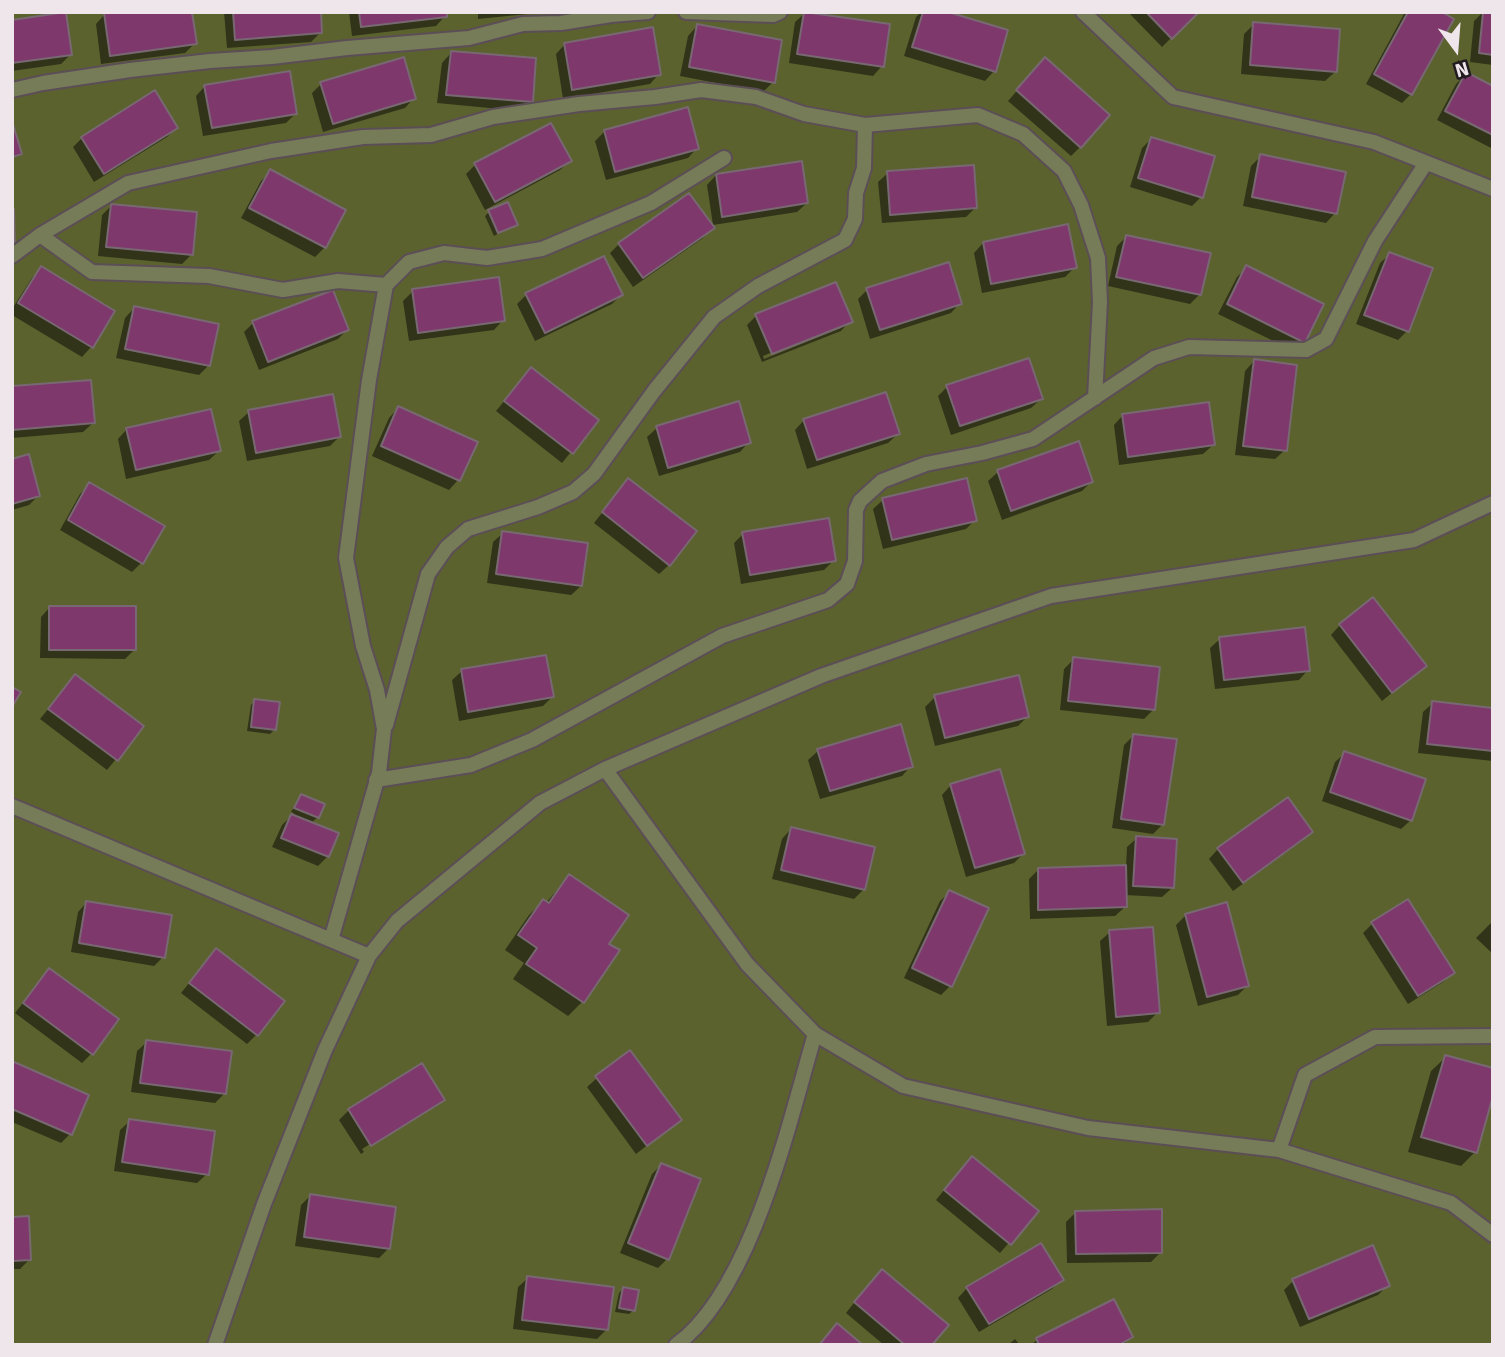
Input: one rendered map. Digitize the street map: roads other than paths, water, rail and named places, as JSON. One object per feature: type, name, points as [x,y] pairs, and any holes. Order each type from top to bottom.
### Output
[{"type":"street","points":[[12,90],[130,70],[469,38],[523,24],[561,23],[648,12]]},
{"type":"street","points":[[686,12],[773,15],[780,12]]},
{"type":"street","points":[[1083,12],[1173,97],[1374,142],[1493,189]]},
{"type":"street","points":[[12,256],[40,235],[128,183],[271,151],[363,137],[431,135],[493,117],[579,104],[701,90],[756,97],[804,114],[865,125],[978,115],[1023,134],[1064,171],[1082,205],[1098,258],[1100,302],[1095,398]]},
{"type":"street","points":[[331,940],[376,780],[384,729],[428,574],[447,547],[468,529],[538,507],[572,492],[593,474],[654,391],[714,317],[758,286],[845,240],[855,219],[856,193],[864,168],[865,125]]},
{"type":"street","points":[[384,729],[377,690],[362,646],[346,558],[369,380],[386,285],[409,262],[444,253],[487,258],[542,249],[651,202],[724,158]]},
{"type":"street","points":[[376,780],[471,765],[532,740],[722,636],[828,600],[847,584],[855,561],[856,510],[860,501],[882,481],[926,464],[1033,439],[1154,358],[1189,347],[1306,350],[1315,347],[1326,338],[1376,241],[1426,163]]},
{"type":"street","points":[[40,235],[92,272],[209,276],[283,290],[338,281],[386,285]]},
{"type":"street","points":[[215,1345],[264,1204],[325,1050],[369,956],[397,921],[540,803],[605,769],[821,676],[1051,596],[1414,540],[1493,503]]},
{"type":"street","points":[[605,769],[747,964],[816,1034],[902,1086],[1088,1128],[1279,1150],[1451,1203],[1493,1235]]},
{"type":"street","points":[[12,806],[369,956]]},
{"type":"street","points":[[676,1345],[711,1309],[740,1260],[763,1205],[816,1034]]},
{"type":"street","points":[[1279,1150],[1305,1075],[1375,1037],[1493,1036]]}]
